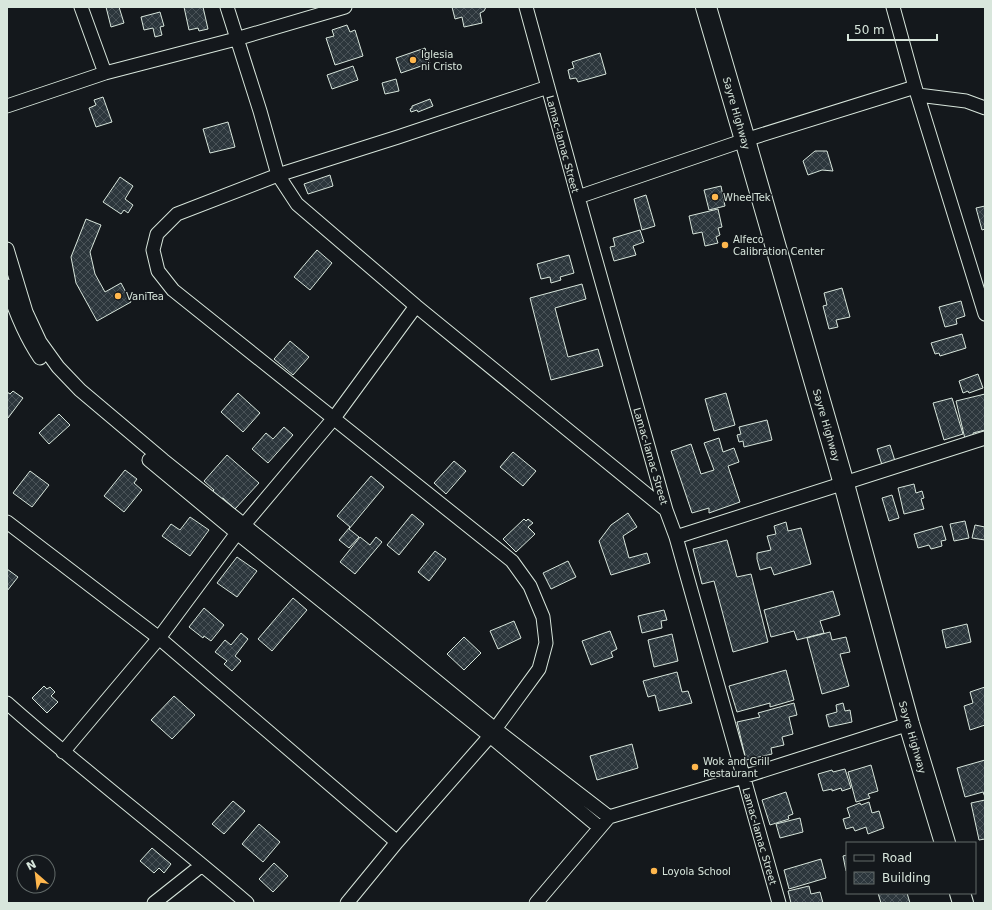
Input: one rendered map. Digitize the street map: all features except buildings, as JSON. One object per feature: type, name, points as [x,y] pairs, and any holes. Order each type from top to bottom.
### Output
[{"type":"highway","name":"Sayre Highway","points":[[706,7],[844,484],[909,724],[945,842]]},
{"type":"street","points":[[81,7],[105,73]]},
{"type":"street","points":[[227,7],[236,40],[260,111],[278,175],[297,204],[416,306],[666,510]]},
{"type":"street","points":[[7,106],[105,73],[236,40],[346,7]]},
{"type":"street","name":"Lamac-lamac Street","points":[[526,7],[666,510],[676,537],[779,903]]},
{"type":"street","points":[[893,7],[985,314]]},
{"type":"street","points":[[347,903],[397,842],[493,733],[539,669],[546,643],[543,617],[530,586],[512,561],[173,290],[158,271],[153,250],[157,234],[177,214],[278,175],[548,87]]},
{"type":"street","points":[[578,197],[745,140],[917,91],[966,101],[985,108]]},
{"type":"street","points":[[7,249],[11,287],[17,317],[32,347],[51,372],[73,396],[105,417],[163,460],[241,529],[493,733],[599,827]]},
{"type":"street","points":[[63,752],[159,638],[241,529],[334,418],[416,306]]},
{"type":"street","points":[[676,537],[985,438]]},
{"type":"street","points":[[7,522],[159,638],[397,842]]},
{"type":"street","points":[[7,703],[63,752],[247,903]]},
{"type":"street","points":[[536,903],[608,817],[743,777],[909,724]]},
{"type":"street","points":[[493,733],[608,817]]},
{"type":"street","points":[[154,903],[202,865]]},
{"type":"place","name":"Iglesia ni Cristo","points":[[413,60]]},
{"type":"place","name":"WheelTek","points":[[715,197]]},
{"type":"place","name":"Alfeco Calibration Center","points":[[725,245]]},
{"type":"place","name":"VaniTea","points":[[118,296]]},
{"type":"place","name":"Wok and Grill Restaurant","points":[[695,767]]},
{"type":"place","name":"Loyola School","points":[[654,871]]}]
